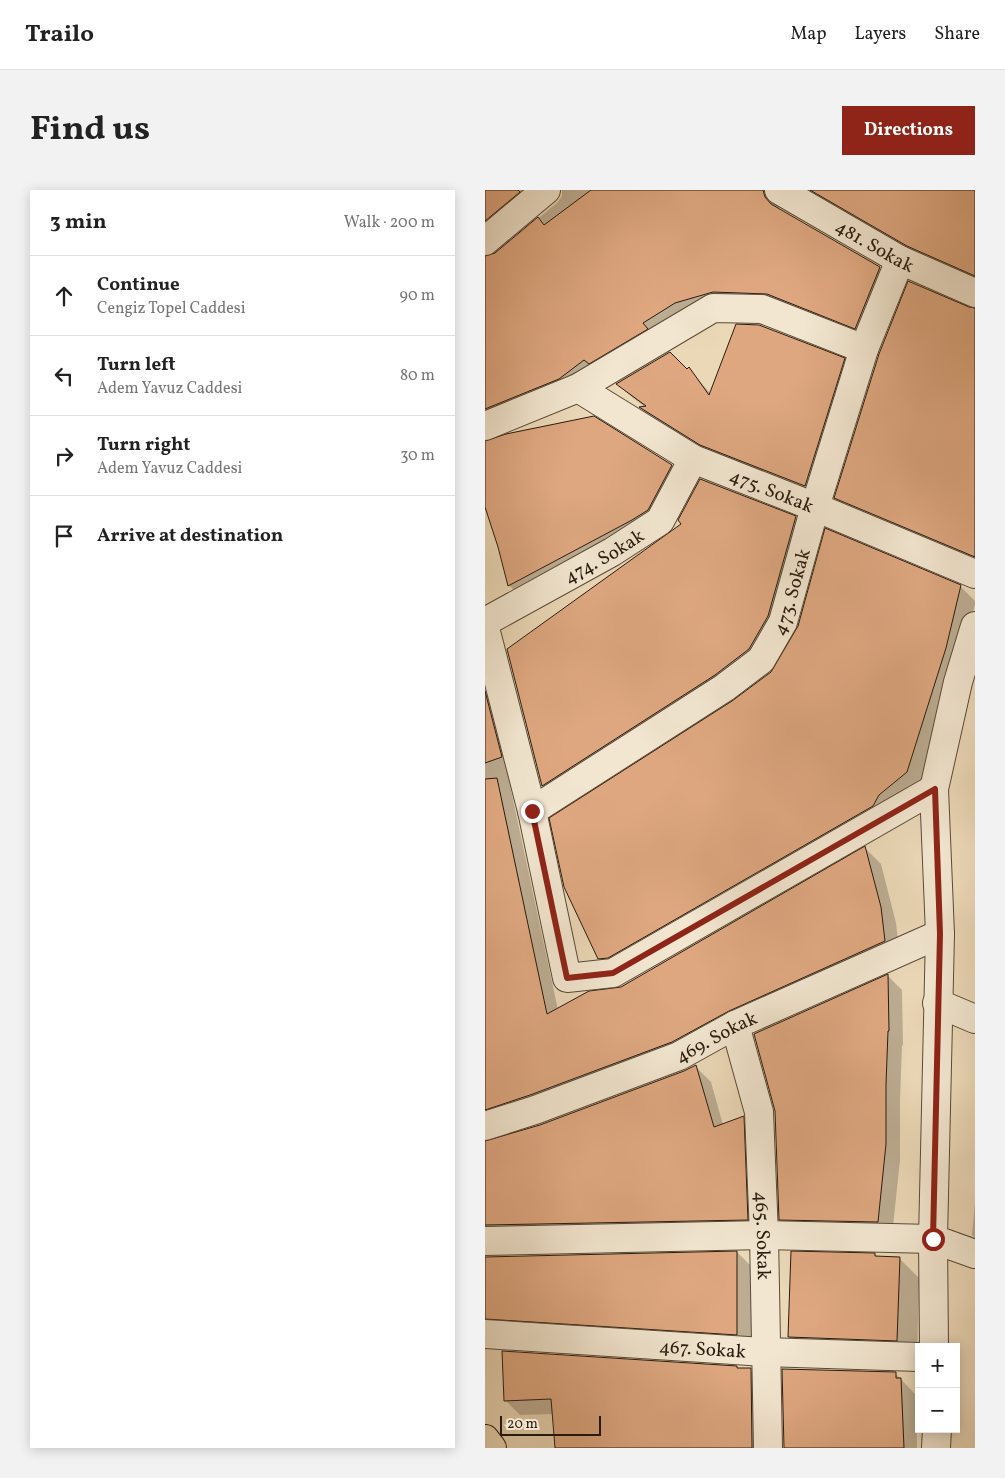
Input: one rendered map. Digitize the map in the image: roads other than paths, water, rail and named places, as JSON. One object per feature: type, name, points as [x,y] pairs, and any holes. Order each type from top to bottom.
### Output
[{"type":"main road","points":[[485,1439],[492,1448]]},
{"type":"street","points":[[485,241],[546,190]]},
{"type":"street","name":"481. Sokak","points":[[779,190],[900,260],[975,293]]},
{"type":"street","name":"473. Sokak","points":[[532,811],[725,688],[761,660],[783,622],[815,507],[864,349],[900,260]]},
{"type":"street","points":[[485,426],[578,388],[713,308],[763,309],[864,349]]},
{"type":"street","name":"475. Sokak","points":[[578,388],[693,459],[815,507],[975,574]]},
{"type":"street","name":"474. Sokak","points":[[485,622],[612,552],[661,521],[693,459]]},
{"type":"street","points":[[933,1343],[937,1003],[940,934],[935,789],[966,687],[975,626]]},
{"type":"street","points":[[485,628],[532,811],[567,978],[613,973],[935,789]]},
{"type":"street","name":"469. Sokak","points":[[485,1126],[535,1110],[679,1056],[735,1026],[940,934]]},
{"type":"street","points":[[937,1003],[975,1019]]},
{"type":"street","name":"465. Sokak","points":[[735,1026],[759,1112],[764,1235],[768,1448]]},
{"type":"street","points":[[485,1241],[764,1235],[933,1239],[975,1254]]},
{"type":"street","name":"467. Sokak","points":[[485,1334],[765,1352],[915,1356]]},
{"type":"street","points":[[936,1448],[937,1433]]}]
